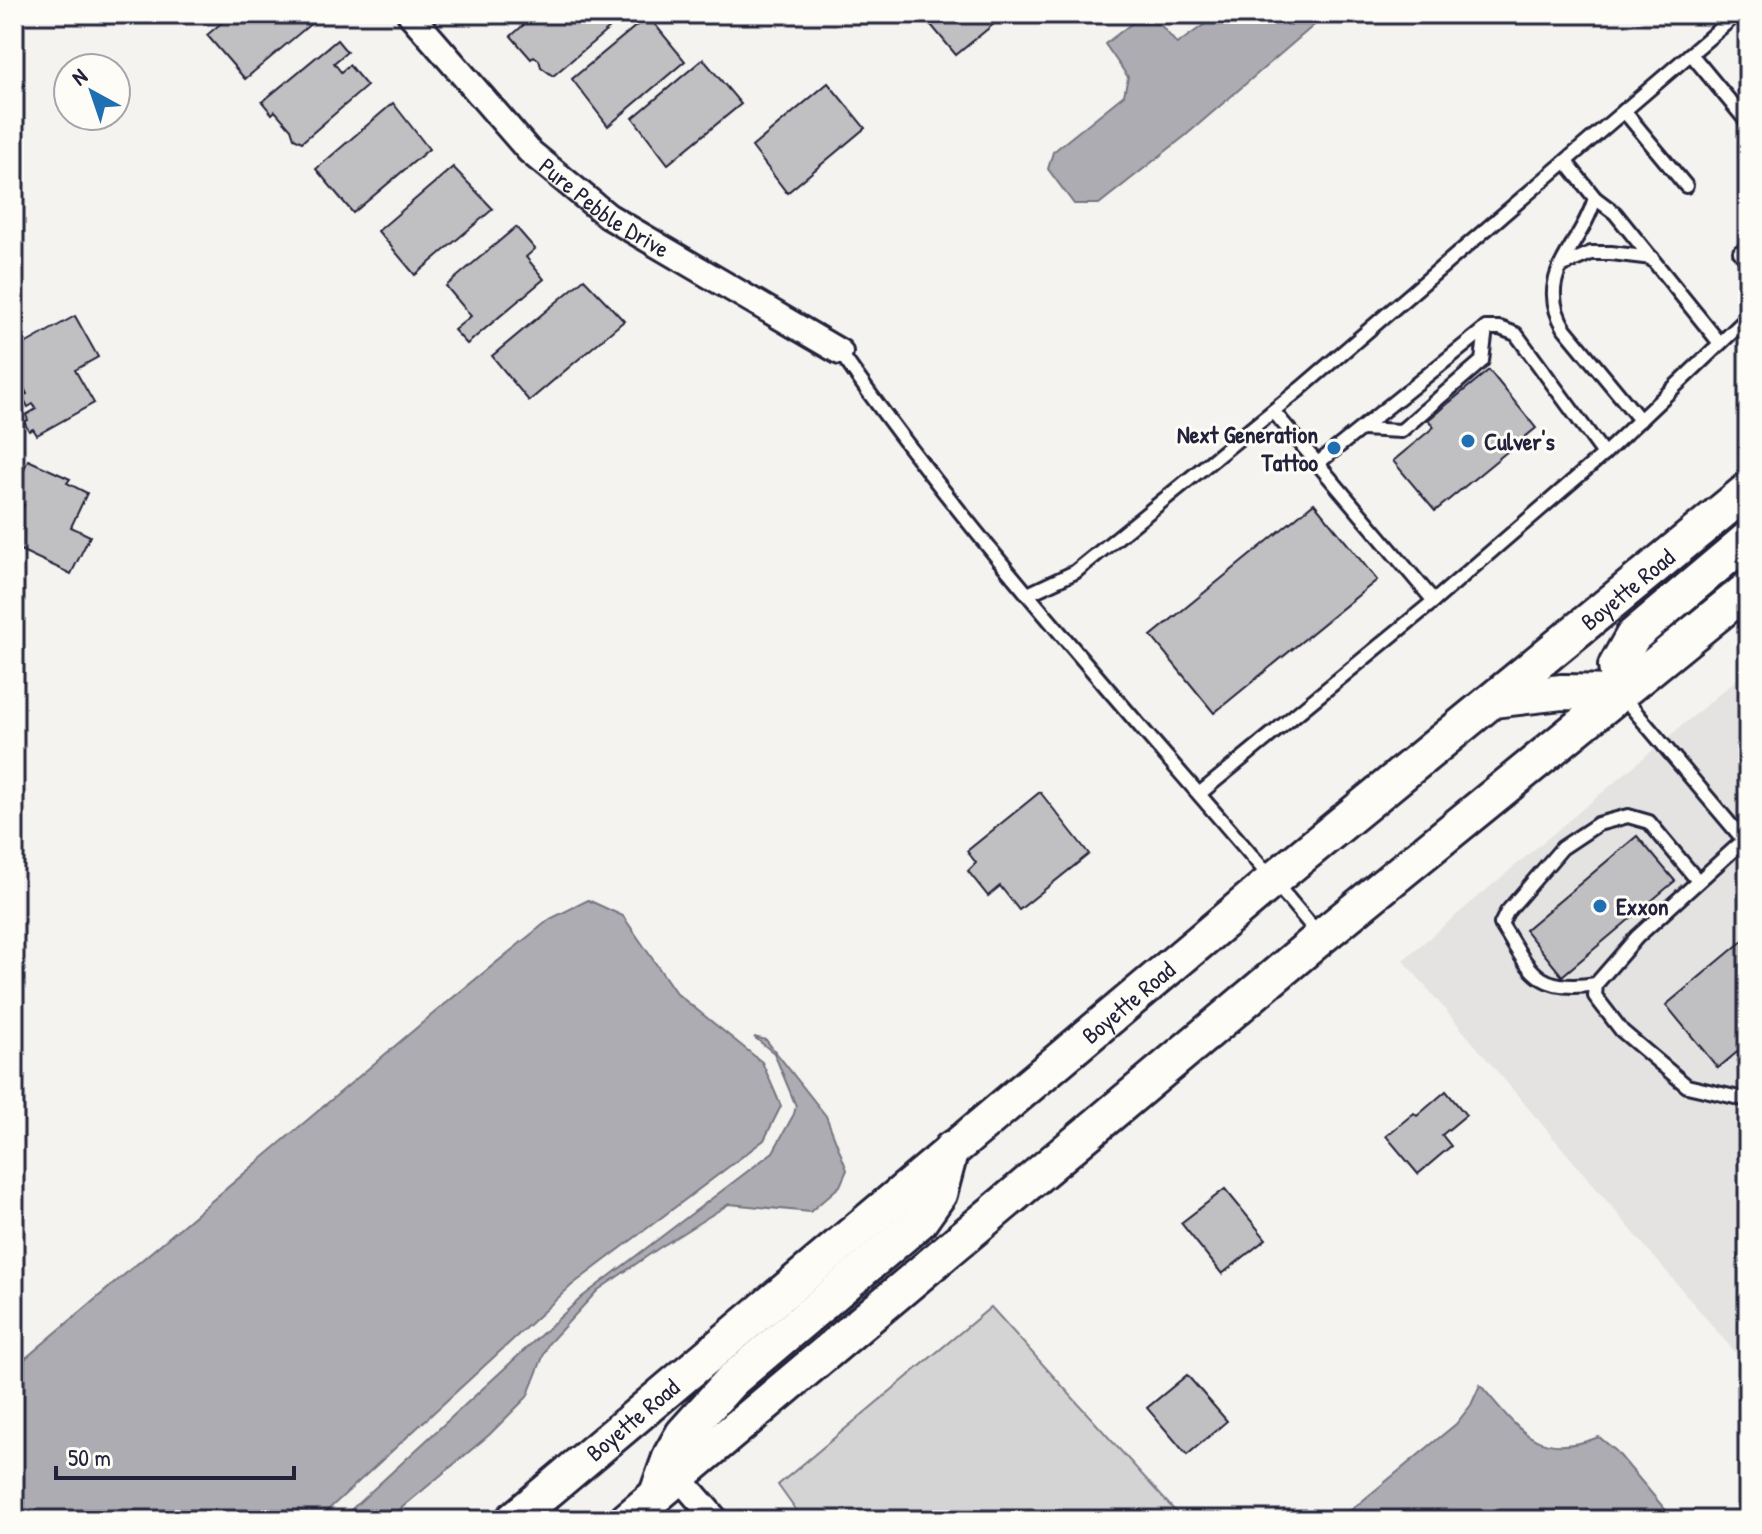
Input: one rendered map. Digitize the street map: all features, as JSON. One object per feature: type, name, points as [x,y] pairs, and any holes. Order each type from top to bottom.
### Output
[{"type":"main road","name":"Boyette Road","points":[[513,1520],[1273,880],[1748,490]]},
{"type":"main road","points":[[1620,693],[1616,666],[1633,636],[1748,539]]},
{"type":"main road","points":[[654,1503],[1321,937],[1748,589]]},
{"type":"main road","points":[[1491,701],[1562,692],[1620,693]]},
{"type":"main road","points":[[654,1503],[671,1455],[683,1434],[731,1381],[920,1221],[939,1194],[951,1149]]},
{"type":"street","name":"Pure Pebble Drive","points":[[410,14],[529,151],[608,216],[840,352]]},
{"type":"street","points":[[654,1503],[716,1520]]},
{"type":"lane","points":[[1028,594],[1075,572],[1273,411],[1737,14]]},
{"type":"lane","points":[[1691,54],[1748,123]]},
{"type":"lane","points":[[1731,103],[1748,103]]},
{"type":"lane","points":[[1624,111],[1686,186]]},
{"type":"lane","points":[[1566,162],[1595,198],[1615,213],[1719,342]]},
{"type":"lane","points":[[1595,198],[1590,218],[1553,283],[1555,313],[1640,420]]},
{"type":"lane","points":[[1561,266],[1591,253],[1652,258]]},
{"type":"lane","points":[[1199,794],[1434,601],[1604,454],[1748,317]]},
{"type":"lane","points":[[1318,463],[1486,328],[1500,328],[1516,334],[1604,454]]},
{"type":"lane","points":[[1362,429],[1401,431],[1482,361],[1486,328]]},
{"type":"lane","points":[[840,352],[893,428],[1097,678],[1321,937]]},
{"type":"lane","points":[[1273,411],[1434,601]]},
{"type":"lane","points":[[1620,693],[1746,842],[1637,937],[1596,984],[1595,996],[1622,1031],[1687,1086],[1748,1100]]},
{"type":"lane","points":[[1596,984],[1575,988],[1551,984],[1530,971],[1501,924],[1507,912],[1562,848],[1598,824],[1628,816],[1649,822],[1698,881]]},
{"type":"shaded area","points":[[1144,14],[1151,14],[1177,44],[1219,14],[1327,14],[1185,136],[1099,204],[1074,204],[1048,169],[1053,152],[1124,95],[1128,77],[1105,44]]},
{"type":"shaded area","points":[[1748,670],[1748,1368],[1403,960]]},
{"type":"shaded area","points":[[588,900],[623,916],[676,993],[762,1062],[781,1106],[764,1140],[572,1285],[317,1520],[14,1520],[14,1368],[434,1013],[550,919]]},
{"type":"shaded area","points":[[754,1037],[766,1040],[826,1116],[847,1170],[840,1186],[810,1212],[729,1204],[659,1248],[598,1290],[548,1344],[527,1397],[489,1435],[387,1520],[340,1520],[582,1297],[773,1152],[796,1106],[774,1053]]},
{"type":"shaded area","points":[[991,1307],[1183,1520],[803,1520],[778,1485]]},
{"type":"shaded area","points":[[1480,1385],[1517,1427],[1543,1443],[1577,1444],[1599,1437],[1616,1451],[1674,1520],[1339,1520],[1456,1424],[1471,1405]]},
{"type":"building","points":[[232,14],[320,16],[245,79],[207,35]]},
{"type":"building","points":[[536,14],[624,16],[553,76],[541,67],[534,56],[531,59],[511,36]]},
{"type":"building","points":[[922,14],[998,14],[1001,18],[956,55]]},
{"type":"building","points":[[648,16],[685,61],[608,126],[572,79]]},
{"type":"building","points":[[337,40],[347,52],[334,63],[341,72],[349,65],[367,86],[302,142],[294,138],[291,129],[275,111],[272,114],[262,102]]},
{"type":"building","points":[[703,59],[741,104],[668,164],[633,118]]},
{"type":"building","points":[[828,83],[865,128],[787,193],[752,147]]},
{"type":"building","points":[[393,103],[429,149],[353,213],[316,169]]},
{"type":"building","points":[[453,167],[493,209],[415,275],[378,231]]},
{"type":"building","points":[[516,227],[535,249],[526,257],[544,279],[467,344],[454,330],[471,316],[446,286]]},
{"type":"building","points":[[584,279],[624,321],[529,401],[492,356]]},
{"type":"building","points":[[75,316],[98,357],[75,370],[94,403],[37,435],[33,429],[29,431],[24,422],[28,420],[26,415],[36,409],[33,404],[28,407],[22,396],[27,394],[24,388],[14,393],[14,350]]},
{"type":"building","points":[[1489,370],[1536,428],[1435,511],[1393,461],[1434,427],[1428,420]]},
{"type":"building","points":[[28,460],[70,479],[67,483],[87,493],[71,527],[90,536],[71,574],[14,547],[14,513],[19,515],[24,505],[14,500],[14,491]]},
{"type":"building","points":[[1314,503],[1377,580],[1214,713],[1151,636]]},
{"type":"building","points":[[1040,792],[1089,854],[1019,910],[1000,886],[988,896],[968,871],[976,863],[967,851]]},
{"type":"building","name":"Exxon","points":[[1637,836],[1675,881],[1562,976],[1525,930]]},
{"type":"building","points":[[1746,938],[1748,1043],[1718,1068],[1666,1005]]},
{"type":"building","points":[[1446,1091],[1466,1115],[1442,1135],[1451,1146],[1418,1174],[1386,1136],[1414,1113],[1417,1116]]},
{"type":"building","points":[[1225,1189],[1266,1239],[1222,1274],[1181,1223]]},
{"type":"building","points":[[1187,1375],[1227,1421],[1187,1455],[1147,1408]]},
{"type":"place","name":"Culver's","points":[[1468,441]]},
{"type":"place","name":"Next Generation Tattoo","points":[[1334,448]]},
{"type":"place","name":"Exxon","points":[[1600,906]]}]
